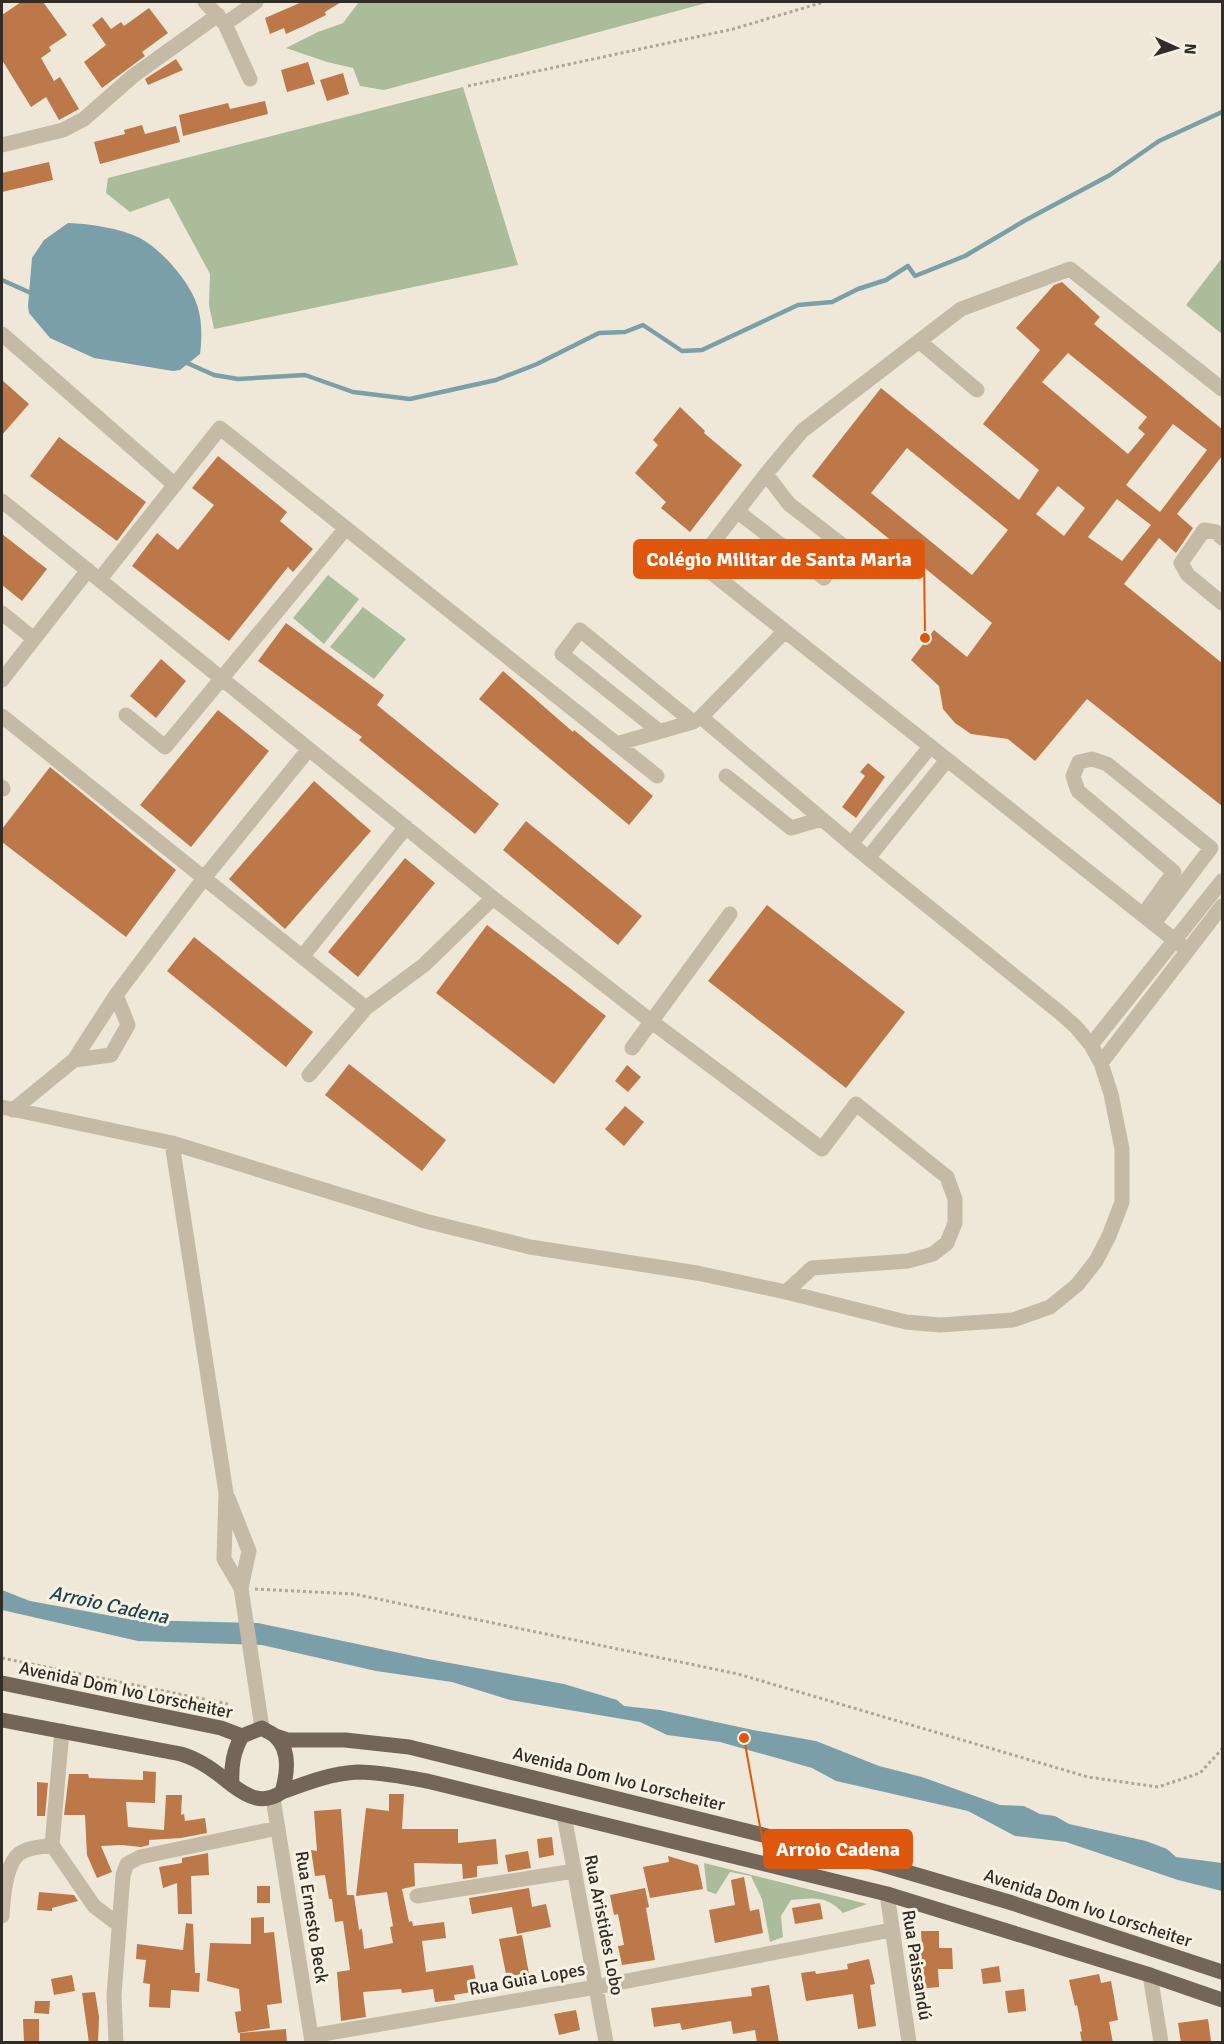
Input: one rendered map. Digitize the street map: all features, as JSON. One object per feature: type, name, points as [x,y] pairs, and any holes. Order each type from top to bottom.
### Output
[{"type":"main road","name":"Avenida Dom Ivo Lorscheiter","points":[[2,1683],[221,1728],[242,1736],[269,1732],[288,1740],[345,1740],[409,1748],[883,1865],[1009,1902],[1222,1972]]},
{"type":"main road","points":[[2,1720],[134,1744],[194,1758],[244,1793],[261,1799],[331,1776],[357,1772],[385,1773],[427,1781],[887,1894],[1150,1975],[1222,2000]]},
{"type":"main road","points":[[269,1732],[285,1752],[287,1774],[277,1795]]},
{"type":"main road","name":"Avenida Dom Ivo Lorscheiter","points":[[232,1785],[231,1768],[234,1749],[242,1736]]},
{"type":"street","points":[[205,2],[222,20],[250,79]]},
{"type":"street","points":[[2,145],[63,130],[84,119],[134,76],[222,20],[256,2]]},
{"type":"street","points":[[1181,945],[698,562],[802,431],[961,309],[1070,269],[1222,389]]},
{"type":"street","points":[[2,334],[175,485]]},
{"type":"street","points":[[920,342],[976,390]]},
{"type":"street","points":[[2,680],[34,639],[175,485],[220,428],[657,776]]},
{"type":"street","points":[[738,513],[824,578],[846,548],[789,504],[766,474]]},
{"type":"street","points":[[2,501],[493,898],[652,1022],[822,1149],[856,1104],[947,1177],[955,1199],[955,1223],[947,1243],[933,1254],[908,1261],[812,1269],[786,1292]]},
{"type":"street","points":[[126,715],[165,747],[346,528]]},
{"type":"street","points":[[1222,538],[1216,532],[1204,530],[1181,563],[1188,575],[1222,603]]},
{"type":"street","points":[[2,614],[34,639]]},
{"type":"street","points":[[7,1108],[172,1143],[425,1221],[530,1247],[697,1273],[786,1292],[906,1322],[940,1325],[1013,1320],[1050,1307],[1077,1285],[1096,1261],[1109,1236],[1122,1202],[1122,1149],[1111,1094],[1101,1063],[1091,1045],[1077,1027],[822,819],[697,719],[580,630],[562,654],[659,731]]},
{"type":"street","points":[[616,744],[697,719],[785,631]]},
{"type":"street","points":[[2,716],[366,1008]]},
{"type":"street","points":[[851,844],[930,747]]},
{"type":"street","points":[[7,1108],[74,1060],[116,995],[204,878],[309,748]]},
{"type":"street","points":[[1092,759],[1107,764],[1211,849],[1148,919],[1173,872],[1078,790],[1073,776],[1079,762],[1092,759]]},
{"type":"street","points":[[868,858],[947,760]]},
{"type":"street","points":[[726,776],[791,828],[822,819]]},
{"type":"street","points":[[302,957],[406,827]]},
{"type":"street","points":[[1101,1063],[1222,881]]},
{"type":"street","points":[[309,1075],[366,1008],[424,965],[493,898]]},
{"type":"street","points":[[1091,1045],[1181,945],[1222,906]]},
{"type":"street","points":[[632,1048],[730,914]]},
{"type":"street","points":[[74,1060],[111,1055],[128,1025],[116,995]]},
{"type":"street","points":[[172,1143],[226,1493],[224,1559],[241,1588]]},
{"type":"street","points":[[226,1493],[249,1551],[241,1588],[255,1681],[269,1732]]},
{"type":"street","points":[[62,1731],[52,1845],[94,1906],[119,1925]]},
{"type":"street","name":"Rua Ernesto Beck","points":[[277,1795],[278,1828],[312,2039]]},
{"type":"street","name":"Rua Aristides Lobo","points":[[564,1815],[606,2043]]},
{"type":"street","points":[[116,2043],[114,1996],[123,1875],[127,1864],[140,1857],[278,1828]]},
{"type":"street","points":[[2,1916],[4,1890],[11,1865],[21,1851],[52,1845]]},
{"type":"street","points":[[417,1896],[574,1871]]},
{"type":"street","name":"Rua Paissandú","points":[[887,1894],[909,2043]]},
{"type":"street","name":"Rua Guia Lopes","points":[[312,2039],[596,1988],[891,1930]]},
{"type":"street","points":[[1150,1975],[1161,2043]]},
{"type":"path","points":[[468,86],[733,29],[824,2]]},
{"type":"path","points":[[241,1588],[354,1594],[738,1674],[1088,1777],[1158,1787],[1200,1773],[1222,1749]]},
{"type":"path","points":[[2,1658],[228,1704]]},
{"type":"green space","points":[[359,2],[710,2],[384,90],[360,86],[353,68],[286,48],[343,23]]},
{"type":"green space","points":[[463,87],[518,265],[214,329],[209,305],[210,274],[169,198],[130,212],[106,193],[108,178]]},
{"type":"green space","points":[[1222,258],[1222,334],[1186,305]]},
{"type":"green space","points":[[328,575],[359,599],[324,644],[293,618]]},
{"type":"green space","points":[[363,607],[406,639],[374,679],[330,647]]},
{"type":"green space","points":[[704,1863],[867,1904],[843,1913],[825,1900],[813,1898],[791,1900],[781,1916],[783,1937],[770,1942],[762,1899],[751,1876],[730,1872],[716,1894],[707,1891]]},
{"type":"water","points":[[68,223],[105,227],[123,232],[140,238],[158,251],[183,278],[195,299],[201,325],[200,354],[180,370],[173,371],[94,358],[50,338],[29,313],[32,258],[44,240]]},
{"type":"water","name":"Arroio Cadena","points":[[2,1590],[30,1601],[134,1620],[258,1623],[428,1659],[564,1684],[617,1700],[624,1706],[660,1710],[816,1741],[879,1766],[922,1777],[1000,1805],[1024,1806],[1040,1814],[1055,1816],[1069,1824],[1146,1841],[1167,1849],[1176,1857],[1222,1863],[1222,1891],[1178,1880],[1066,1842],[1015,1836],[968,1811],[836,1781],[812,1768],[720,1742],[667,1735],[640,1722],[510,1700],[452,1682],[376,1671],[262,1645],[138,1641],[2,1610]]},
{"type":"building","points":[[21,2],[43,2],[67,35],[49,47],[51,51],[41,58],[54,81],[60,77],[79,109],[59,120],[46,97],[31,107],[2,60],[2,15]]},
{"type":"building","points":[[302,2],[341,2],[325,12],[326,15],[306,25],[286,34],[284,28],[270,34],[265,18]]},
{"type":"building","points":[[149,8],[168,33],[142,52],[145,56],[102,88],[84,62],[106,45],[92,25],[102,17],[111,29],[121,22],[124,26]]},
{"type":"building","points":[[176,59],[183,70],[148,85],[145,79]]},
{"type":"building","points":[[308,62],[315,84],[287,92],[281,70]]},
{"type":"building","points":[[343,73],[349,94],[327,101],[320,80]]},
{"type":"building","points":[[265,101],[268,114],[183,136],[179,115],[228,103],[230,109]]},
{"type":"building","points":[[142,125],[145,134],[176,126],[180,142],[100,164],[94,142],[125,134],[124,130]]},
{"type":"building","points":[[49,162],[53,180],[2,192],[2,173]]},
{"type":"building","points":[[1062,282],[1100,317],[1094,324],[1222,429],[1222,456],[1177,514],[1193,528],[1176,553],[1159,538],[1124,584],[1222,663],[1222,806],[1087,699],[1035,761],[1008,739],[971,734],[955,723],[943,709],[939,686],[911,660],[934,630],[967,657],[992,623],[812,476],[881,388],[1019,500],[1039,470],[983,424],[1040,350],[1016,328],[1054,285]],"holes":[[[1068,353],[1147,417],[1138,428],[1145,434],[1128,454],[1042,382]],[[1173,424],[1207,450],[1160,512],[1126,485]],[[907,448],[1008,530],[972,575],[871,493]],[[1058,486],[1085,508],[1064,536],[1036,514]],[[1117,499],[1151,525],[1122,561],[1088,537]]]},
{"type":"building","points":[[2,380],[29,404],[2,435]]},
{"type":"building","points":[[680,407],[705,431],[704,433],[742,465],[690,532],[661,508],[666,502],[635,473],[658,445],[653,440]]},
{"type":"building","points":[[59,437],[146,502],[117,541],[30,476]]},
{"type":"building","points":[[218,456],[287,512],[280,521],[313,549],[293,572],[288,567],[229,641],[132,566],[157,533],[178,550],[214,505],[192,488]]},
{"type":"building","points":[[2,534],[47,569],[22,601],[2,585]]},
{"type":"building","points":[[286,623],[384,695],[377,705],[499,804],[475,834],[359,740],[362,737],[258,661]]},
{"type":"building","points":[[161,659],[186,681],[156,718],[130,696]]},
{"type":"building","points":[[503,671],[573,732],[574,730],[653,796],[629,825],[479,699]]},
{"type":"building","points":[[218,710],[269,751],[191,847],[140,805]]},
{"type":"building","points":[[868,763],[885,777],[856,818],[842,807],[865,776],[860,772]]},
{"type":"building","points":[[50,767],[176,870],[126,937],[2,842],[2,829]]},
{"type":"building","points":[[314,781],[371,831],[285,929],[229,879]]},
{"type":"building","points":[[526,821],[642,916],[618,945],[503,850]]},
{"type":"building","points":[[405,858],[435,883],[358,977],[328,952]]},
{"type":"building","points":[[767,905],[905,1012],[846,1088],[708,981]]},
{"type":"building","points":[[487,925],[606,1016],[554,1084],[436,993]]},
{"type":"building","points":[[194,937],[313,1032],[286,1067],[167,971]]},
{"type":"building","points":[[349,1064],[446,1140],[422,1171],[325,1095]]},
{"type":"building","points":[[627,1065],[641,1077],[628,1092],[615,1081]]},
{"type":"building","points":[[625,1106],[644,1122],[624,1146],[605,1129]]},
{"type":"building","points":[[143,1771],[156,1772],[155,1803],[126,1802],[128,1827],[164,1830],[166,1795],[182,1795],[181,1815],[184,1814],[185,1821],[205,1818],[207,1833],[181,1838],[149,1840],[149,1845],[141,1847],[101,1846],[112,1872],[97,1878],[87,1855],[85,1815],[64,1815],[69,1774],[88,1774],[89,1778],[143,1780]]},
{"type":"building","points":[[37,1782],[48,1783],[45,1816],[37,1816]]},
{"type":"building","points":[[389,1794],[404,1794],[402,1829],[458,1829],[458,1843],[496,1839],[498,1864],[477,1866],[477,1877],[463,1879],[462,1864],[414,1863],[415,1886],[402,1889],[409,1922],[412,1921],[413,1926],[444,1922],[446,1938],[422,1941],[426,1972],[473,1965],[478,1991],[454,1995],[455,2000],[435,2002],[433,1989],[402,1993],[401,1989],[363,1992],[366,2017],[341,2021],[337,1972],[350,1970],[343,1921],[335,1922],[332,1899],[329,1899],[325,1875],[315,1876],[311,1850],[317,1851],[314,1811],[341,1809],[347,1895],[354,1895],[364,1949],[393,1943],[390,1927],[393,1926],[387,1892],[356,1896],[366,1808],[389,1811]]},
{"type":"building","points":[[552,1837],[554,1855],[539,1858],[537,1839]]},
{"type":"building","points":[[528,1851],[531,1868],[508,1872],[505,1855]]},
{"type":"building","points":[[208,1853],[209,1875],[191,1876],[192,1914],[178,1914],[177,1883],[163,1888],[159,1867],[182,1863],[182,1858]]},
{"type":"building","points":[[668,1856],[698,1865],[703,1889],[650,1898],[643,1867],[669,1862]]},
{"type":"building","points":[[744,1877],[750,1911],[759,1909],[763,1933],[715,1943],[709,1910],[735,1905],[731,1880]]},
{"type":"building","points":[[257,1886],[270,1886],[270,1903],[257,1903]]},
{"type":"building","points":[[529,1888],[532,1907],[546,1904],[551,1927],[517,1934],[512,1907],[472,1914],[469,1898]]},
{"type":"building","points":[[645,1888],[655,1960],[622,1965],[618,1946],[624,1945],[618,1914],[614,1915],[610,1895]]},
{"type":"building","points":[[39,1892],[74,1895],[78,1901],[52,1908],[52,1911],[37,1910]]},
{"type":"building","points":[[820,1903],[823,1919],[795,1924],[792,1908]]},
{"type":"building","points":[[264,1917],[264,1933],[274,1932],[282,2003],[267,2005],[270,2028],[238,2033],[235,2012],[241,2011],[239,1989],[207,1981],[210,1943],[251,1944],[251,1918]]},
{"type":"building","points":[[186,1923],[193,1924],[195,1973],[200,1973],[199,1992],[171,1990],[170,2008],[149,2007],[150,1984],[143,1983],[146,1960],[136,1959],[137,1944],[183,1950]]},
{"type":"building","points":[[921,1931],[939,1931],[939,1948],[952,1948],[953,1969],[938,1969],[939,1987],[917,1989],[916,1969],[912,1970],[910,1949],[922,1949]]},
{"type":"building","points":[[522,1935],[531,1985],[509,1989],[499,1939]]},
{"type":"building","points":[[869,1959],[875,1984],[870,1985],[876,2026],[858,2029],[853,1994],[806,2001],[801,1973],[815,1971],[816,1974],[848,1969],[847,1964]]},
{"type":"building","points":[[999,1966],[1001,1982],[983,1984],[981,1969]]},
{"type":"building","points":[[1099,1974],[1101,1983],[1111,1981],[1118,2020],[1109,2022],[1113,2043],[1082,2043],[1077,2005],[1075,2006],[1069,1980]]},
{"type":"building","points":[[72,1975],[75,1991],[54,1995],[51,1979]]},
{"type":"building","points":[[769,1985],[779,2043],[757,2043],[755,2030],[733,2034],[731,2021],[682,2030],[680,2023],[654,2027],[651,2008],[752,1996],[751,1988]]},
{"type":"building","points":[[1024,1989],[1026,2011],[1008,2013],[1005,1991]]},
{"type":"building","points":[[95,1992],[99,2017],[98,2043],[89,2043],[82,1993]]},
{"type":"building","points":[[35,2001],[50,2001],[49,2014],[34,2013]]},
{"type":"building","points":[[576,2010],[580,2030],[559,2035],[554,2014]]},
{"type":"building","points":[[23,2019],[39,2019],[39,2043],[24,2043]]},
{"type":"building","points":[[1208,2019],[1211,2041],[1181,2043],[1178,2023]]},
{"type":"building","points":[[286,2029],[287,2043],[240,2043],[240,2033]]},
{"type":"waterway","points":[[185,362],[214,375],[238,379],[305,375],[353,392],[410,399],[496,380],[537,364],[599,333],[625,332],[643,325],[682,351],[702,350],[798,305],[832,302],[858,289],[886,280],[908,266],[915,276],[965,256],[1110,175],[1159,141],[1222,112]]},
{"type":"waterway","points":[[2,280],[33,294]]},
{"type":"place","name":"Colégio Militar de Santa Maria","points":[[925,638]]},
{"type":"place","name":"Arroio Cadena","points":[[744,1738]]}]
